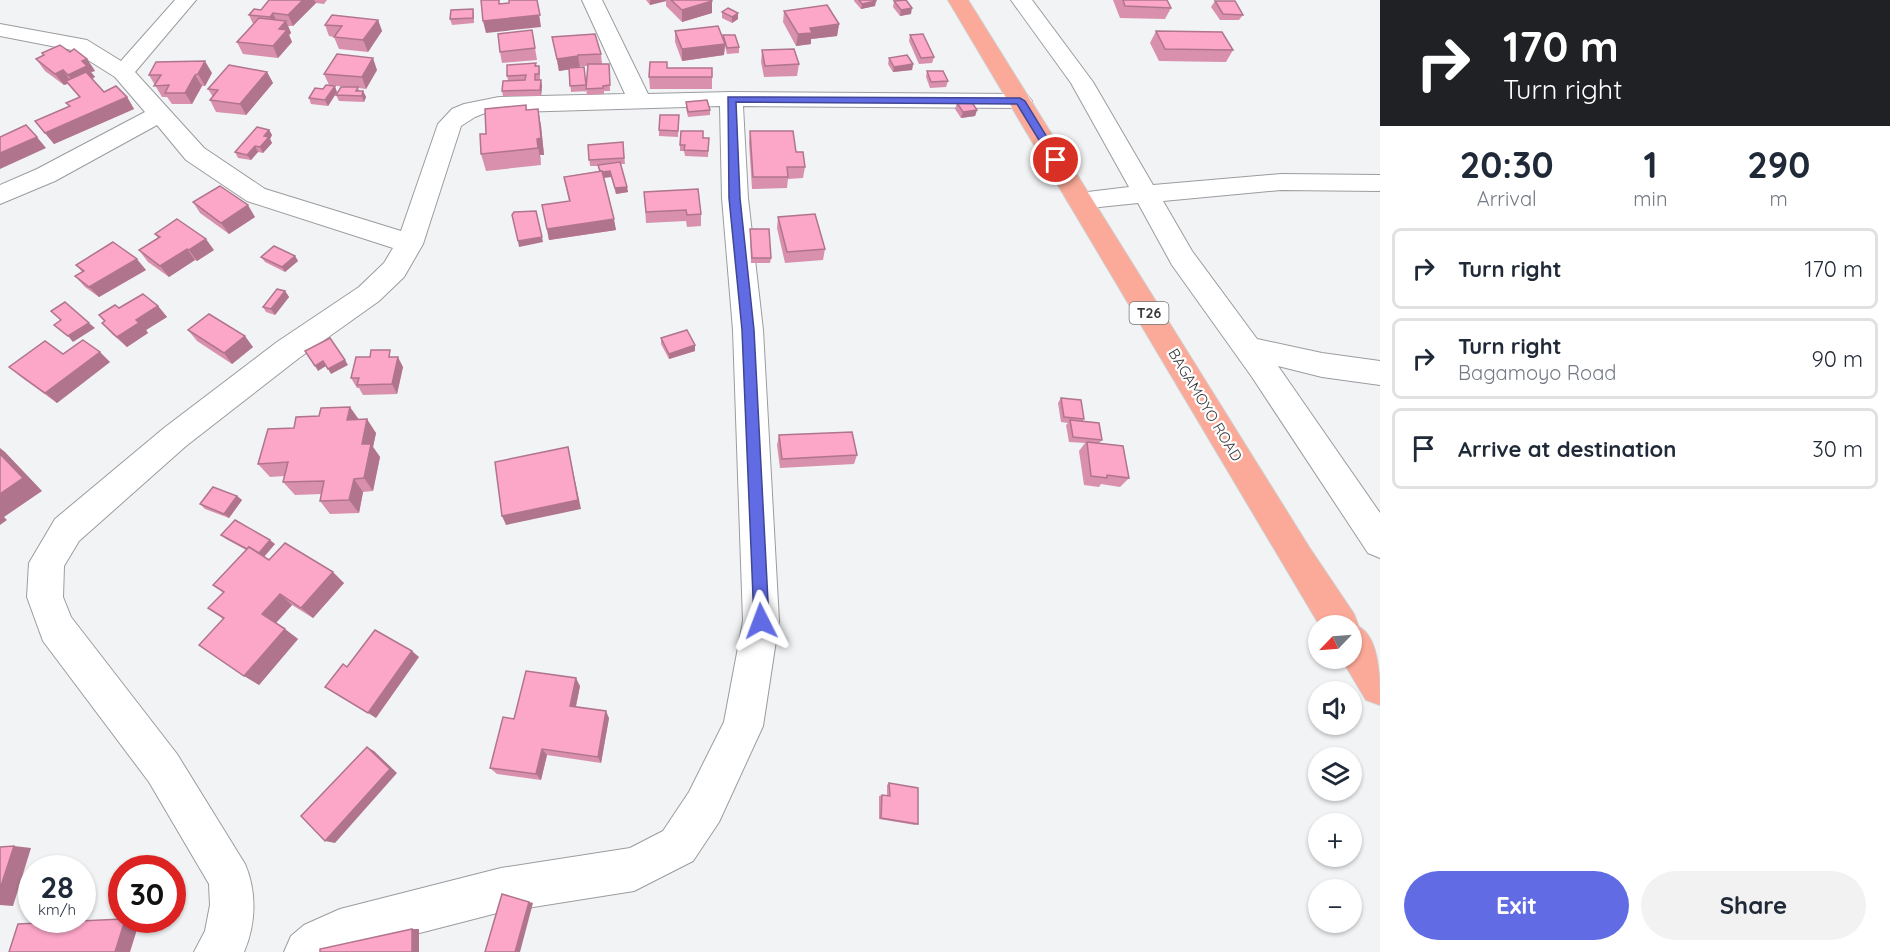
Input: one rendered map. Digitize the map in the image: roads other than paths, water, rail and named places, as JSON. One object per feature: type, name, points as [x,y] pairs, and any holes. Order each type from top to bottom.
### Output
[{"type":"highway","name":"BAGAMOYO ROAD","points":[[958,0],[1334,615]]},
{"type":"highway","points":[[1362,658],[1380,686]]},
{"type":"street","points":[[123,72],[186,0]]},
{"type":"street","points":[[592,0],[641,103]]},
{"type":"street","points":[[1021,0],[1082,82],[1182,258],[1248,348],[1380,542]]},
{"type":"street","points":[[0,30],[79,45],[123,72],[195,154],[256,195],[410,244]]},
{"type":"street","points":[[307,952],[340,931],[501,891],[634,869],[678,846],[704,807],[743,726],[761,621],[748,330],[735,198],[731,99]]},
{"type":"street","points":[[217,952],[226,941],[232,905],[230,879],[164,768],[56,628],[45,597],[46,563],[67,530],[176,436],[288,350],[369,294],[394,270],[410,244],[450,124],[457,116],[465,111],[499,104],[641,103],[731,99],[1020,101]]},
{"type":"street","points":[[0,195],[54,171],[160,114]]},
{"type":"street","points":[[1080,200],[1281,182],[1380,183]]},
{"type":"street","points":[[1248,348],[1322,364],[1380,373]]}]
